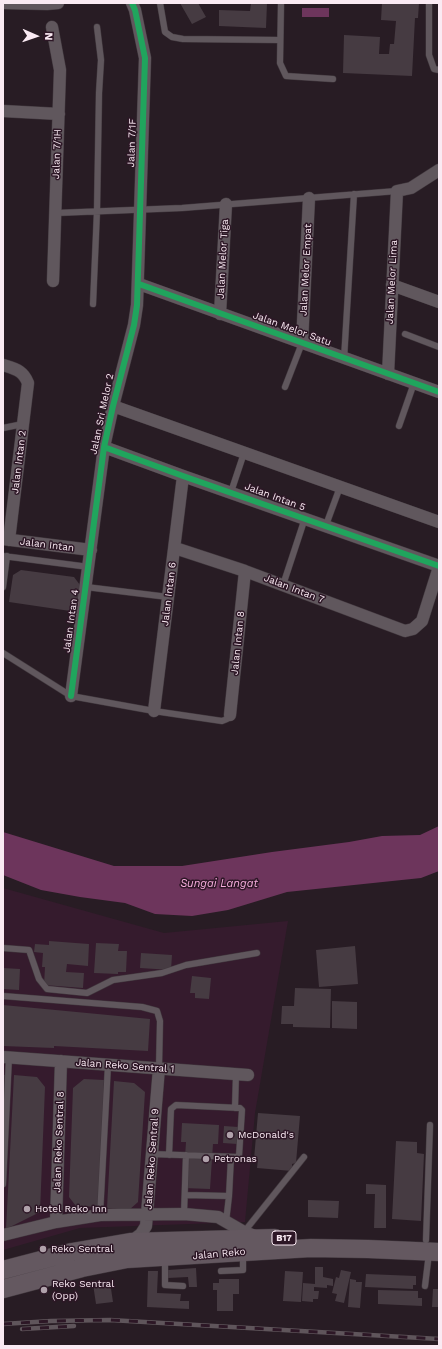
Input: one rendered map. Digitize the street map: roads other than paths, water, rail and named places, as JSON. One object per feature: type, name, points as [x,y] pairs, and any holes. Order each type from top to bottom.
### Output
[{"type":"main road","name":"Jalan Reko","points":[[3,1270],[72,1252],[130,1242],[252,1235],[327,1237],[433,1246]]},
{"type":"main road","name":"Jalan Reko","points":[[3,1289],[82,1268],[127,1259],[165,1258],[310,1248],[433,1246]]},
{"type":"street","points":[[3,3],[58,3]]},
{"type":"street","name":"Jalan 7/1F","points":[[132,3],[135,10],[145,58],[139,284]]},
{"type":"street","name":"Jalan 7/1H","points":[[52,27],[60,70],[54,281]]},
{"type":"street","points":[[3,111],[59,114]]},
{"type":"street","points":[[397,191],[411,188],[439,170]]},
{"type":"street","name":"Jalan Melor Lima","points":[[388,374],[397,191]]},
{"type":"street","name":"Jalan Melor Empat","points":[[302,343],[309,198]]},
{"type":"street","name":"Jalan Melor Tiga","points":[[220,314],[226,204]]},
{"type":"street","name":"Jalan Melor Satu","points":[[139,284],[439,392]]},
{"type":"street","name":"Jalan Sri Melor 2","points":[[91,550],[104,447],[134,326],[139,284]]},
{"type":"street","points":[[392,285],[439,302]]},
{"type":"street","name":"Jalan Intan 2","points":[[3,365],[20,371],[25,376],[28,383],[6,540]]},
{"type":"street","points":[[113,406],[439,522]]},
{"type":"street","name":"Jalan Intan 5","points":[[104,447],[439,566]]},
{"type":"street","name":"Jalan Intan 6","points":[[154,711],[183,476]]},
{"type":"street","name":"Jalan Intan","points":[[6,540],[91,550]]},
{"type":"street","name":"Jalan Intan 7","points":[[174,548],[245,571],[405,631],[413,629],[422,621],[439,566]]},
{"type":"street","name":"Jalan Intan 4","points":[[71,696],[91,550]]},
{"type":"street","name":"Jalan Intan 8","points":[[230,715],[245,571]]},
{"type":"street","name":"Jalan Reko Sentral 1","points":[[6,1057],[242,1075]]},
{"type":"street","name":"Jalan Reko Sentral 8","points":[[56,1222],[62,1061]]},
{"type":"street","name":"Jalan Reko Sentral 9","points":[[130,1242],[141,1234],[146,1226],[159,1068]]},
{"type":"street","points":[[3,1235],[56,1222],[100,1215],[147,1214],[184,1214],[218,1217],[252,1235]]},
{"type":"lane","points":[[160,3],[165,32],[172,37],[183,39],[279,40]]},
{"type":"lane","points":[[281,3],[279,40],[280,63],[286,76],[333,79]]},
{"type":"lane","points":[[429,3],[429,55],[434,69],[439,70]]},
{"type":"lane","points":[[93,304],[101,60],[97,27]]},
{"type":"lane","points":[[56,213],[182,208],[397,191]]},
{"type":"lane","points":[[344,359],[354,194]]},
{"type":"lane","points":[[405,334],[439,347]]},
{"type":"lane","points":[[285,387],[302,343]]},
{"type":"lane","points":[[399,426],[414,383]]},
{"type":"lane","points":[[3,428],[23,424]]},
{"type":"lane","points":[[231,492],[244,453]]},
{"type":"lane","points":[[326,525],[340,487]]},
{"type":"lane","points":[[283,585],[305,518]]},
{"type":"lane","points":[[3,587],[5,556],[89,567]]},
{"type":"lane","points":[[86,587],[168,597]]},
{"type":"lane","points":[[3,653],[71,696],[154,711],[222,721],[227,719],[230,715]]},
{"type":"lane","points":[[3,948],[29,950],[39,979],[47,989],[87,993],[113,980],[162,973],[186,965],[257,953]]},
{"type":"lane","points":[[3,996],[142,1008],[157,1011],[160,1021],[159,1068]]},
{"type":"lane","points":[[3,1184],[6,1057]]},
{"type":"lane","points":[[100,1215],[108,1065]]},
{"type":"lane","points":[[235,1108],[242,1075]]},
{"type":"lane","points":[[151,1154],[169,1155],[238,1157],[242,1110],[240,1108],[176,1105],[171,1109],[169,1155]]},
{"type":"lane","points":[[425,1286],[433,1246],[430,1125]]},
{"type":"lane","points":[[184,1214],[186,1155]]},
{"type":"lane","points":[[226,1222],[231,1157]]},
{"type":"lane","points":[[252,1235],[304,1157]]},
{"type":"lane","points":[[185,1195],[229,1196]]},
{"type":"lane","points":[[221,1271],[243,1270],[243,1252]]},
{"type":"lane","points":[[165,1258],[165,1285],[183,1286]]},
{"type":"water","points":[[302,8],[329,8],[329,17],[302,17]]},
{"type":"water","name":"Sungai Langat","points":[[439,826],[439,871],[421,878],[287,892],[228,910],[192,916],[155,914],[125,903],[41,890],[3,875],[3,832],[114,866],[182,866],[382,836],[420,835]]},
{"type":"railway","points":[[3,1324],[51,1321],[110,1320],[439,1339]]},
{"type":"railway","points":[[22,1329],[74,1326]]},
{"type":"place","name":"McDonald's","points":[[230,1135]]},
{"type":"place","name":"Petronas","points":[[206,1159]]},
{"type":"place","name":"Hotel Reko Inn","points":[[27,1209]]},
{"type":"place","name":"Reko Sentral","points":[[43,1249]]},
{"type":"place","name":"Reko Sentral (Opp)","points":[[44,1290]]}]
